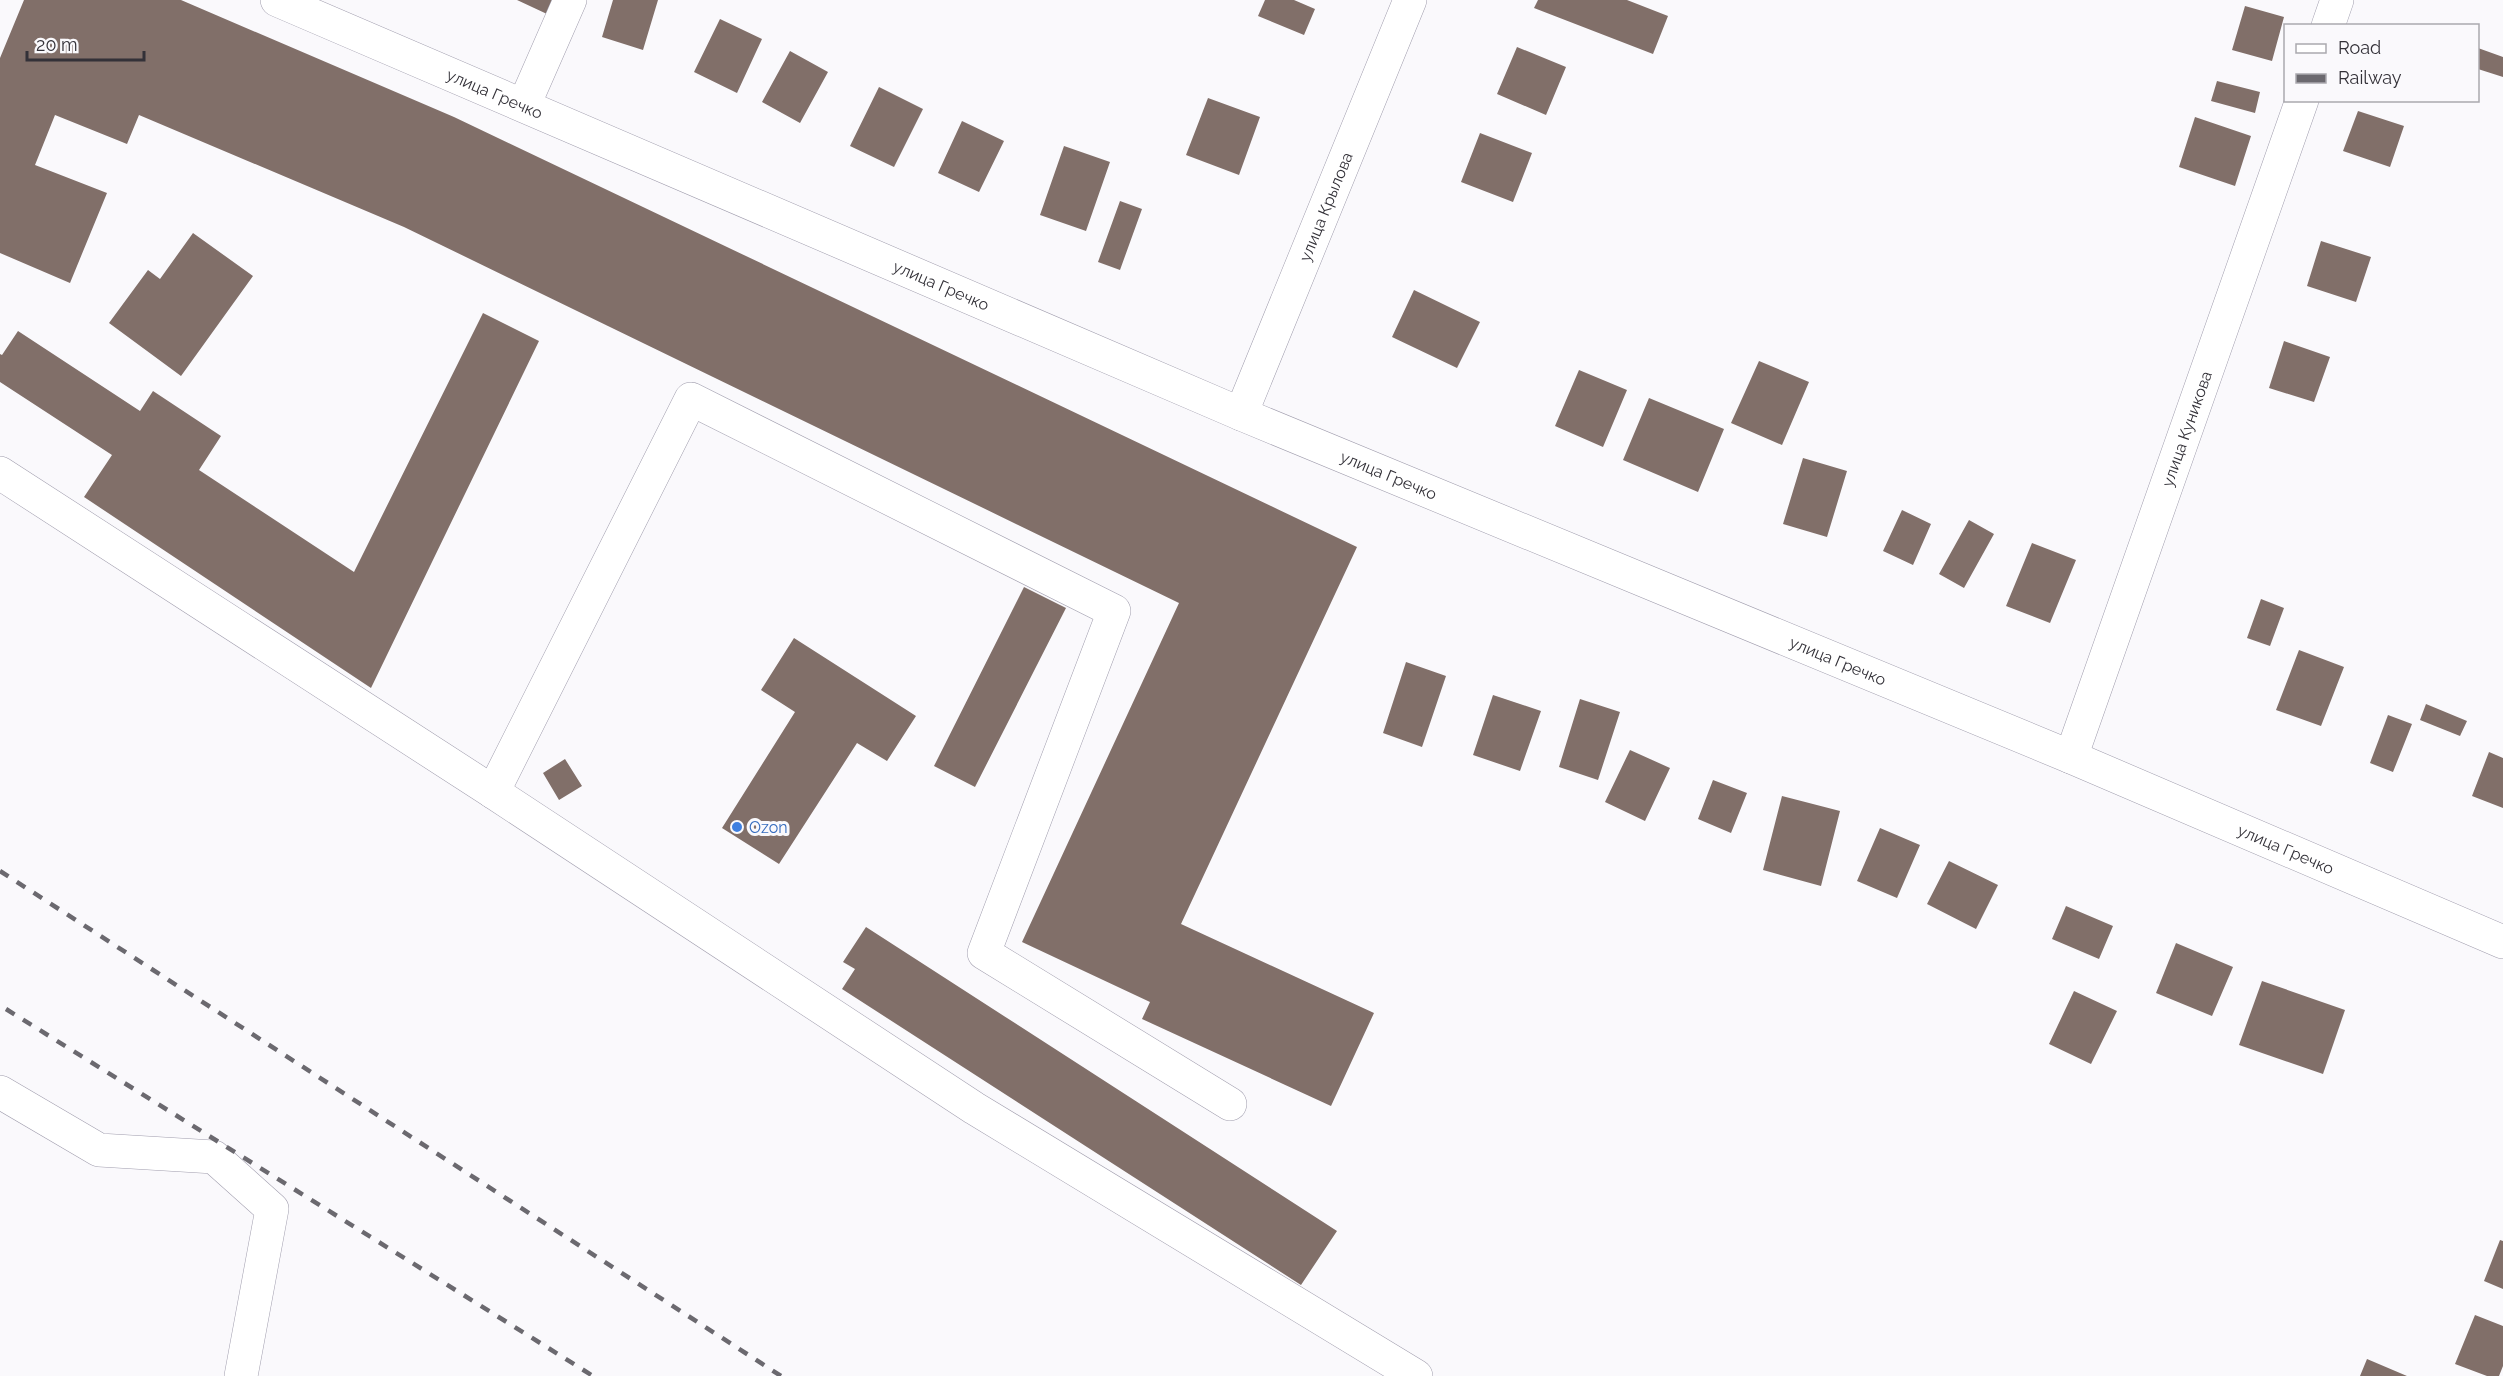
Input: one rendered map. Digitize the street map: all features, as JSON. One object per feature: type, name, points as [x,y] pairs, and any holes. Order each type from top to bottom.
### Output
[{"type":"street","name":"улица Гречко","points":[[277,0],[1240,414],[2071,757],[2503,942]]},
{"type":"street","points":[[524,105],[570,0]]},
{"type":"street","name":"улица Крылова","points":[[1240,414],[1410,0]]},
{"type":"street","points":[[2329,24],[2337,0]]},
{"type":"street","name":"улица Куникова","points":[[2071,757],[2301,102]]},
{"type":"street","points":[[493,792],[691,399],[1114,611],[984,953],[1230,1104]]},
{"type":"street","points":[[0,473],[493,792],[974,1108],[1416,1376]]},
{"type":"street","points":[[0,1092],[99,1150],[214,1156],[272,1209],[242,1376]]},
{"type":"building","points":[[24,0],[181,0],[454,117],[1357,547],[1181,924],[1374,1013],[1331,1106],[1142,1019],[1150,1002],[1022,942],[1179,603],[404,227],[139,115],[127,144],[55,115],[35,165],[107,193],[70,283],[0,253],[0,58]]},
{"type":"building","points":[[517,0],[554,0],[547,14]]},
{"type":"building","points":[[613,0],[658,0],[643,50],[602,37]]},
{"type":"building","points":[[1265,0],[1294,0],[1315,9],[1304,35],[1258,16]]},
{"type":"building","points":[[1538,0],[1627,0],[1668,16],[1653,54],[1534,8]]},
{"type":"building","points":[[2245,6],[2284,17],[2272,61],[2232,50]]},
{"type":"building","points":[[720,19],[762,39],[737,93],[694,72]]},
{"type":"building","points":[[1517,47],[1566,67],[1546,115],[1497,94]]},
{"type":"building","points":[[2479,48],[2503,57],[2503,77],[2479,69]]},
{"type":"building","points":[[790,51],[828,72],[800,123],[762,102]]},
{"type":"building","points":[[2217,81],[2260,92],[2255,113],[2211,101]]},
{"type":"building","points":[[879,87],[923,109],[894,167],[850,146]]},
{"type":"building","points":[[1208,98],[1260,117],[1239,175],[1186,155]]},
{"type":"building","points":[[2358,111],[2404,126],[2390,167],[2343,151]]},
{"type":"building","points":[[2195,117],[2251,136],[2235,186],[2179,167]]},
{"type":"building","points":[[962,121],[1004,141],[979,192],[938,173]]},
{"type":"building","points":[[1480,133],[1532,153],[1513,202],[1461,182]]},
{"type":"building","points":[[1064,146],[1110,162],[1086,231],[1040,215]]},
{"type":"building","points":[[1120,201],[1142,209],[1120,270],[1098,262]]},
{"type":"building","points":[[193,233],[253,276],[181,376],[109,323],[148,270],[160,279]]},
{"type":"building","points":[[2321,241],[2371,257],[2356,302],[2307,286]]},
{"type":"building","points":[[1414,290],[1480,322],[1457,368],[1392,337]]},
{"type":"building","points":[[483,313],[539,341],[371,688],[84,497],[112,455],[0,382],[0,354],[2,355],[18,331],[140,411],[153,391],[221,436],[199,470],[354,572]]},
{"type":"building","points":[[2284,341],[2330,357],[2314,402],[2269,388]]},
{"type":"building","points":[[1759,361],[1809,382],[1782,445],[1731,423]]},
{"type":"building","points":[[1579,370],[1627,390],[1603,447],[1555,426]]},
{"type":"building","points":[[1649,398],[1724,429],[1698,492],[1623,460]]},
{"type":"building","points":[[1803,458],[1847,471],[1827,537],[1783,524]]},
{"type":"building","points":[[1902,510],[1931,524],[1913,565],[1883,551]]},
{"type":"building","points":[[1969,520],[1994,534],[1964,588],[1939,574]]},
{"type":"building","points":[[2032,543],[2076,560],[2050,623],[2006,606]]},
{"type":"building","points":[[1024,587],[1066,608],[975,787],[934,766]]},
{"type":"building","points":[[2261,599],[2284,608],[2270,646],[2247,638]]},
{"type":"building","points":[[794,638],[916,716],[887,761],[857,743],[779,864],[722,828],[795,712],[761,690]]},
{"type":"building","points":[[2299,650],[2344,667],[2321,726],[2276,710]]},
{"type":"building","points":[[1406,662],[1446,676],[1422,747],[1383,733]]},
{"type":"building","points":[[1493,695],[1541,711],[1520,771],[1473,755]]},
{"type":"building","points":[[1580,699],[1620,712],[1598,780],[1559,767]]},
{"type":"building","points":[[2426,704],[2467,721],[2460,736],[2420,720]]},
{"type":"building","points":[[2388,715],[2412,724],[2393,772],[2370,763]]},
{"type":"building","points":[[1630,750],[1670,768],[1645,821],[1605,802]]},
{"type":"building","points":[[2489,752],[2503,758],[2503,808],[2472,796]]},
{"type":"building","points":[[565,759],[582,786],[559,800],[543,773]]},
{"type":"building","points":[[1713,780],[1747,793],[1731,833],[1698,819]]},
{"type":"building","points":[[1782,796],[1840,811],[1821,886],[1763,870]]},
{"type":"building","points":[[1880,828],[1920,845],[1897,898],[1857,881]]},
{"type":"building","points":[[1949,861],[1998,885],[1976,929],[1927,904]]},
{"type":"building","points":[[2066,906],[2113,926],[2099,959],[2052,939]]},
{"type":"building","points":[[866,927],[1337,1231],[1301,1285],[842,989],[855,969],[843,962]]},
{"type":"building","points":[[2176,943],[2233,967],[2212,1016],[2156,993]]},
{"type":"building","points":[[2262,981],[2345,1010],[2323,1074],[2239,1045]]},
{"type":"building","points":[[2074,991],[2117,1011],[2091,1064],[2049,1044]]},
{"type":"building","points":[[2500,1240],[2503,1241],[2503,1289],[2484,1281]]},
{"type":"building","points":[[2475,1315],[2503,1326],[2503,1366],[2499,1376],[2487,1376],[2455,1364]]},
{"type":"building","points":[[2367,1359],[2407,1376],[2360,1376]]},
{"type":"railway","points":[[0,871],[781,1376]]},
{"type":"railway","points":[[6,1009],[593,1376]]},
{"type":"place","name":"Ozon","points":[[737,827]]}]
